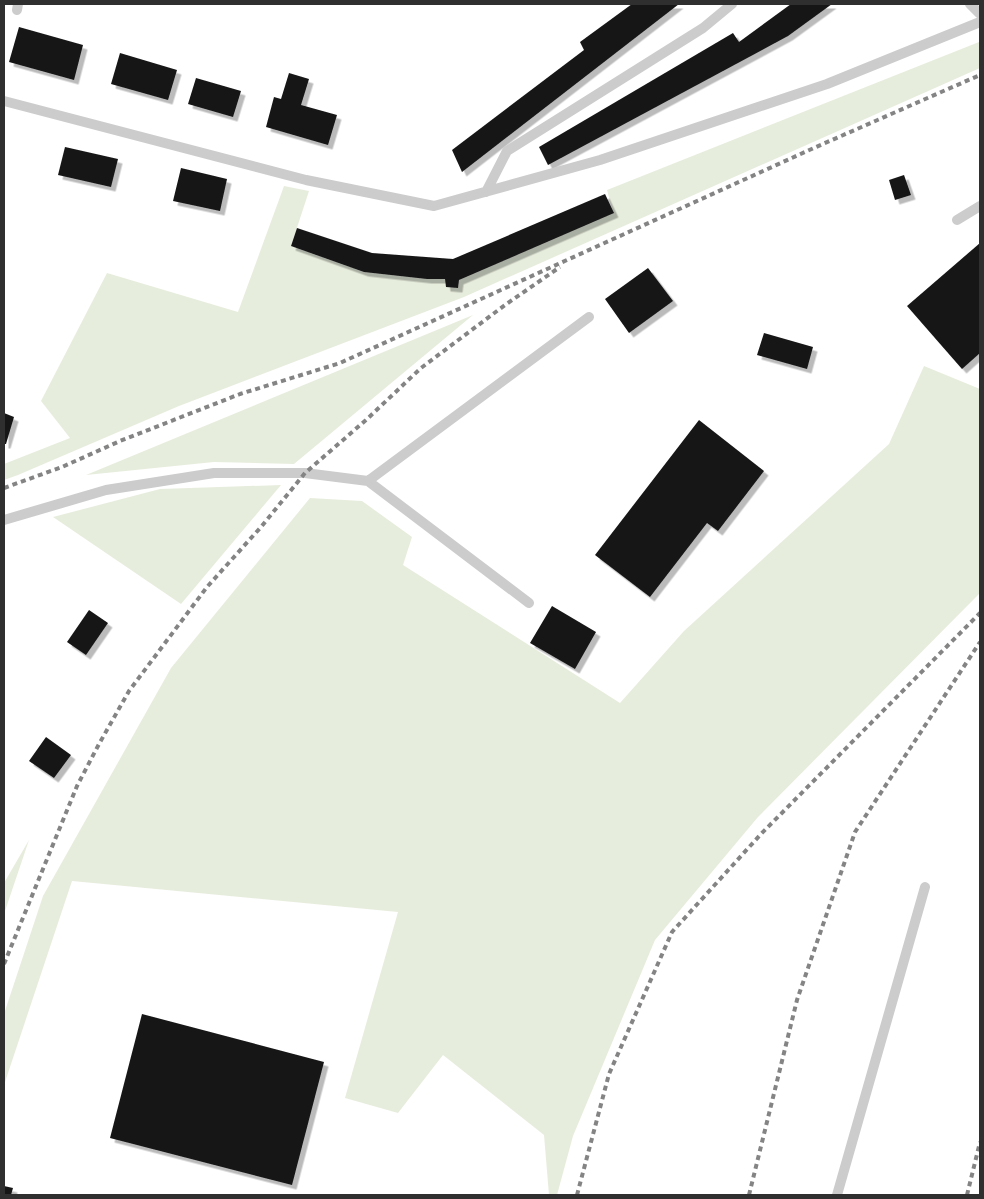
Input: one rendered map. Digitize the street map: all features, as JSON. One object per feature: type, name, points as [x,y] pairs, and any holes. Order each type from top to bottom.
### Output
[{"type":"lane","points":[[486,192],[507,151],[703,28],[732,4]]},
{"type":"lane","points":[[970,4],[980,14]]},
{"type":"lane","points":[[4,100],[306,180],[434,206],[600,160],[828,84],[980,22]]},
{"type":"lane","points":[[957,220],[980,206]]},
{"type":"lane","points":[[368,481],[589,317]]},
{"type":"lane","points":[[4,520],[106,490],[214,473],[305,473],[368,481],[528,603]]},
{"type":"lane","points":[[837,1195],[925,886]]},
{"type":"green space","points":[[979,42],[980,68],[464,297],[179,406],[4,480],[4,464],[70,438],[41,401],[107,273],[238,312],[284,186],[309,191],[291,246],[364,272],[427,279],[445,279],[446,287],[458,288],[459,280],[613,213],[607,190]]},
{"type":"green space","points":[[473,315],[294,464],[214,462],[86,475]]},
{"type":"green space","points":[[924,366],[980,389],[980,593],[758,817],[655,940],[573,1136],[557,1195],[549,1195],[544,1135],[443,1055],[398,1113],[345,1098],[398,912],[72,881],[4,1085],[4,1014],[43,896],[171,668],[310,498],[362,501],[412,537],[403,565],[620,703],[684,631],[889,444]]},
{"type":"green space","points":[[281,485],[181,604],[53,517],[160,489]]},
{"type":"green space","points":[[29,840],[4,914],[4,883]]},
{"type":"building","points":[[632,4],[679,4],[462,172],[452,150],[584,50],[580,42]]},
{"type":"building","points":[[791,4],[832,4],[788,36],[548,165],[539,147],[733,33],[739,42]]},
{"type":"building","points":[[19,27],[83,45],[74,80],[9,62]]},
{"type":"building","points":[[120,53],[177,70],[168,100],[111,84]]},
{"type":"building","points":[[289,73],[309,79],[301,105],[337,115],[328,145],[266,127],[274,97],[281,99]]},
{"type":"building","points":[[196,78],[241,91],[233,117],[188,104]]},
{"type":"building","points":[[65,147],[118,159],[111,187],[58,175]]},
{"type":"building","points":[[181,168],[227,179],[220,211],[173,201]]},
{"type":"building","points":[[904,175],[911,195],[895,200],[889,180]]},
{"type":"building","points":[[605,194],[614,213],[459,280],[458,288],[446,287],[445,279],[427,279],[364,272],[291,246],[297,228],[372,253],[453,259]]},
{"type":"building","points":[[980,243],[980,353],[962,369],[907,306]]},
{"type":"building","points":[[648,268],[673,301],[629,333],[605,299]]},
{"type":"building","points":[[764,333],[813,347],[807,369],[757,355]]},
{"type":"building","points":[[4,413],[14,417],[6,444],[4,444]]},
{"type":"building","points":[[699,420],[764,471],[718,531],[707,523],[650,597],[595,555]]},
{"type":"building","points":[[552,606],[596,632],[575,669],[530,643]]},
{"type":"building","points":[[89,610],[108,623],[86,655],[67,642]]},
{"type":"building","points":[[46,737],[71,755],[54,778],[29,761]]},
{"type":"building","points":[[142,1014],[324,1062],[292,1185],[110,1138]]},
{"type":"building","points":[[4,1186],[13,1188],[11,1195],[4,1195]]},
{"type":"railway","points":[[4,488],[62,467],[120,441],[240,394],[340,363],[816,147],[980,75]]},
{"type":"railway","points":[[4,964],[77,786],[99,744],[129,691],[207,587],[261,527],[305,473],[366,420],[421,368],[505,305],[560,267]]},
{"type":"railway","points":[[577,1195],[609,1074],[672,932],[761,834],[980,613]]},
{"type":"railway","points":[[749,1195],[797,1000],[855,832],[980,642]]},
{"type":"railway","points":[[967,1195],[980,1142]]}]
